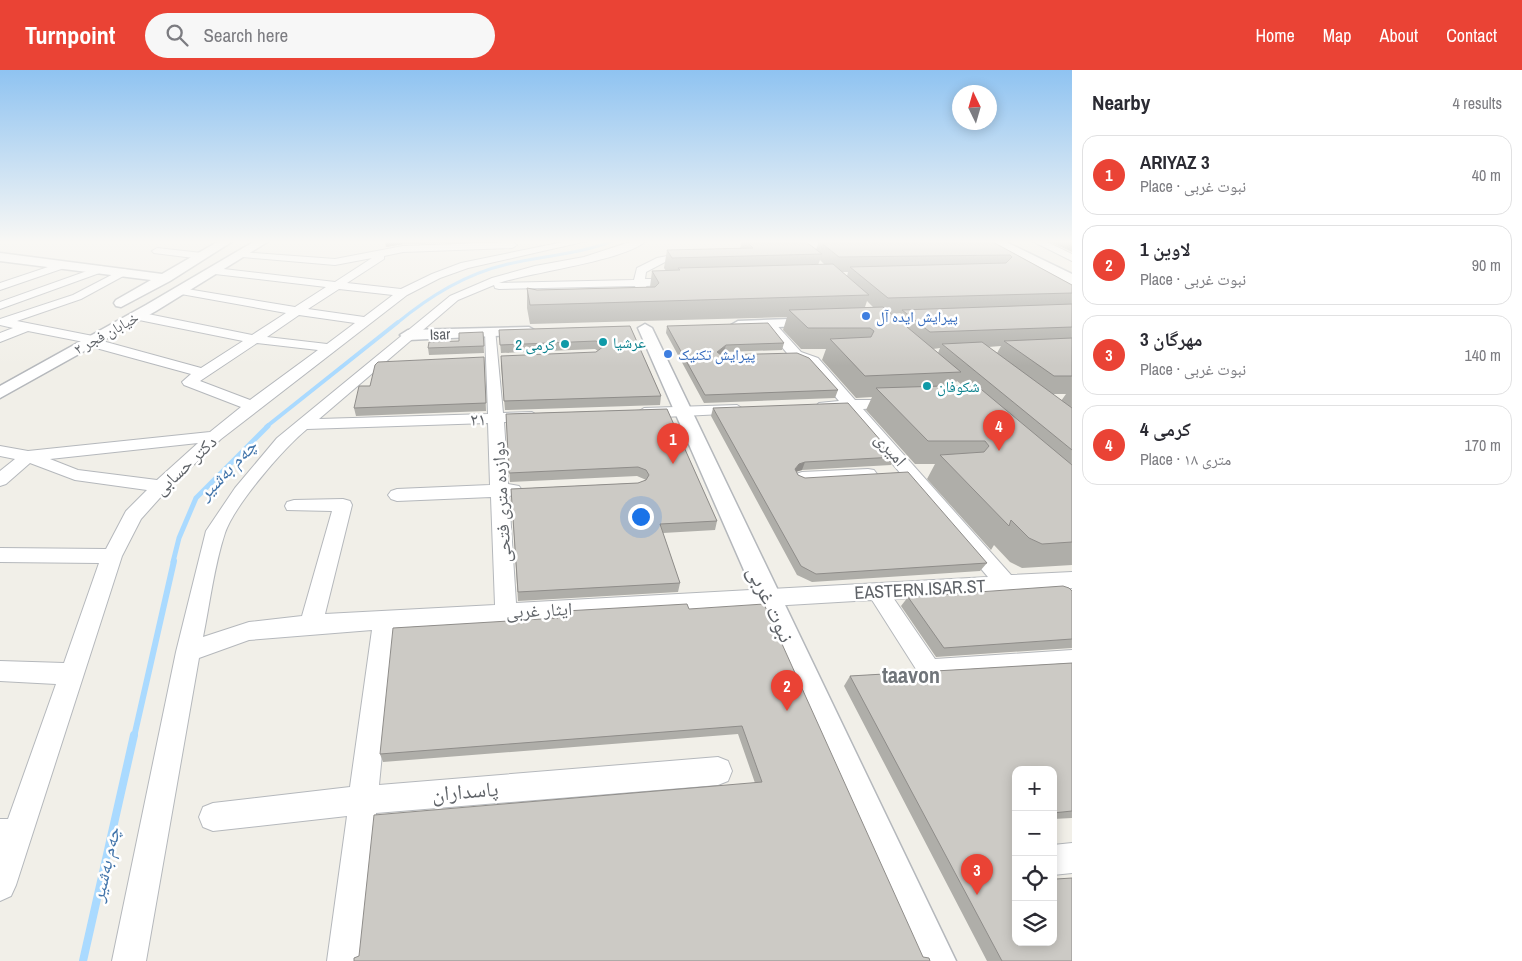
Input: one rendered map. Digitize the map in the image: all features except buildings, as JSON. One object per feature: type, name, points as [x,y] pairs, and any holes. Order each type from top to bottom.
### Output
[{"type":"main road","points":[[1054,283],[1072,292]]},
{"type":"street","points":[[0,287],[13,283]]},
{"type":"street","points":[[0,306],[64,283]]},
{"type":"street","points":[[2,322],[77,297],[104,283]]},
{"type":"street","points":[[151,308],[121,303],[157,283]]},
{"type":"street","name":"خیابان فجر ۲","points":[[0,393],[195,283]]},
{"type":"street","points":[[310,283],[403,293]]},
{"type":"street","points":[[252,406],[189,382],[252,339],[341,283]]},
{"type":"street","name":"دکتر حسابی","points":[[0,885],[9,834],[71,674],[112,556],[133,516],[161,486],[215,436],[252,406],[403,293],[423,283]]},
{"type":"street","points":[[129,961],[188,652],[216,531],[241,492],[283,442],[373,364],[454,298],[491,283]]},
{"type":"street","points":[[639,283],[648,302],[643,321]]},
{"type":"street","points":[[480,286],[536,290],[659,283]]},
{"type":"street","points":[[181,291],[295,311],[368,320]]},
{"type":"street","points":[[33,294],[61,302]]},
{"type":"street","points":[[138,316],[252,339],[331,348]]},
{"type":"street","name":"نبوت غربی","points":[[643,321],[683,412],[936,961]]},
{"type":"street","points":[[2,322],[94,340],[101,344],[203,373]]},
{"type":"street","points":[[721,325],[828,322]]},
{"type":"street","name":"امیری","points":[[768,324],[796,355],[813,361],[852,405],[919,471],[1006,584]]},
{"type":"street","points":[[0,338],[28,326]]},
{"type":"street","name":"Isar","points":[[408,335],[539,331]]},
{"type":"street","name":"دوازده متری فتحی","points":[[491,332],[506,612]]},
{"type":"street","points":[[778,356],[822,354]]},
{"type":"street","points":[[373,364],[403,362]]},
{"type":"street","points":[[813,406],[910,402]]},
{"type":"street","points":[[624,414],[753,409]]},
{"type":"street","name":"۲۱","points":[[303,424],[546,417]]},
{"type":"street","points":[[0,480],[28,456],[215,436]]},
{"type":"street","points":[[0,451],[28,456],[75,475],[161,486]]},
{"type":"street","points":[[802,478],[919,471]]},
{"type":"street","points":[[397,496],[529,490]]},
{"type":"street","points":[[294,506],[343,505],[311,624]]},
{"type":"street","points":[[0,555],[112,556]]},
{"type":"street","name":"EASTERN.ISAR.ST","points":[[768,596],[1006,584],[1067,586]]},
{"type":"street","points":[[878,591],[929,670],[1072,660]]},
{"type":"street","name":"ایثار غربی","points":[[188,652],[249,632],[311,624],[768,596]]},
{"type":"street","points":[[344,961],[384,620]]},
{"type":"street","points":[[0,671],[71,674]]},
{"type":"street","name":"پاسداران","points":[[213,816],[363,800],[718,771]]},
{"type":"street","points":[[1057,860],[1072,858]]},
{"type":"waterway","name":"چەم بەشیر","points":[[397,323],[435,295],[458,283]]},
{"type":"waterway","name":"چەم بەشیر","points":[[266,427],[398,322]]},
{"type":"waterway","name":"چەم بەشیر","points":[[173,562],[179,538],[196,498],[268,426]]},
{"type":"waterway","name":"چەم بەشیر","points":[[134,737],[174,561]]},
{"type":"waterway","name":"چەم بەشیر","points":[[83,961],[134,735]]},
{"type":"place","name":"پیرایش ایده آل","points":[[866,316]]},
{"type":"place","name":"عرشیا","points":[[603,342]]},
{"type":"place","name":"کرمی 2","points":[[565,344]]},
{"type":"place","name":"پیرایش تکنیک","points":[[668,354]]},
{"type":"place","name":"شکوفان","points":[[927,386]]},
{"type":"place","name":"کرمی 4","points":[[999,451]]},
{"type":"place","name":"ARIYAZ 3","points":[[673,464]]},
{"type":"place","name":"لاوین 1","points":[[787,711]]},
{"type":"place","name":"مهرگان 3","points":[[977,895]]},
{"type":"district","name":"taavon","points":[[911,675]]}]
